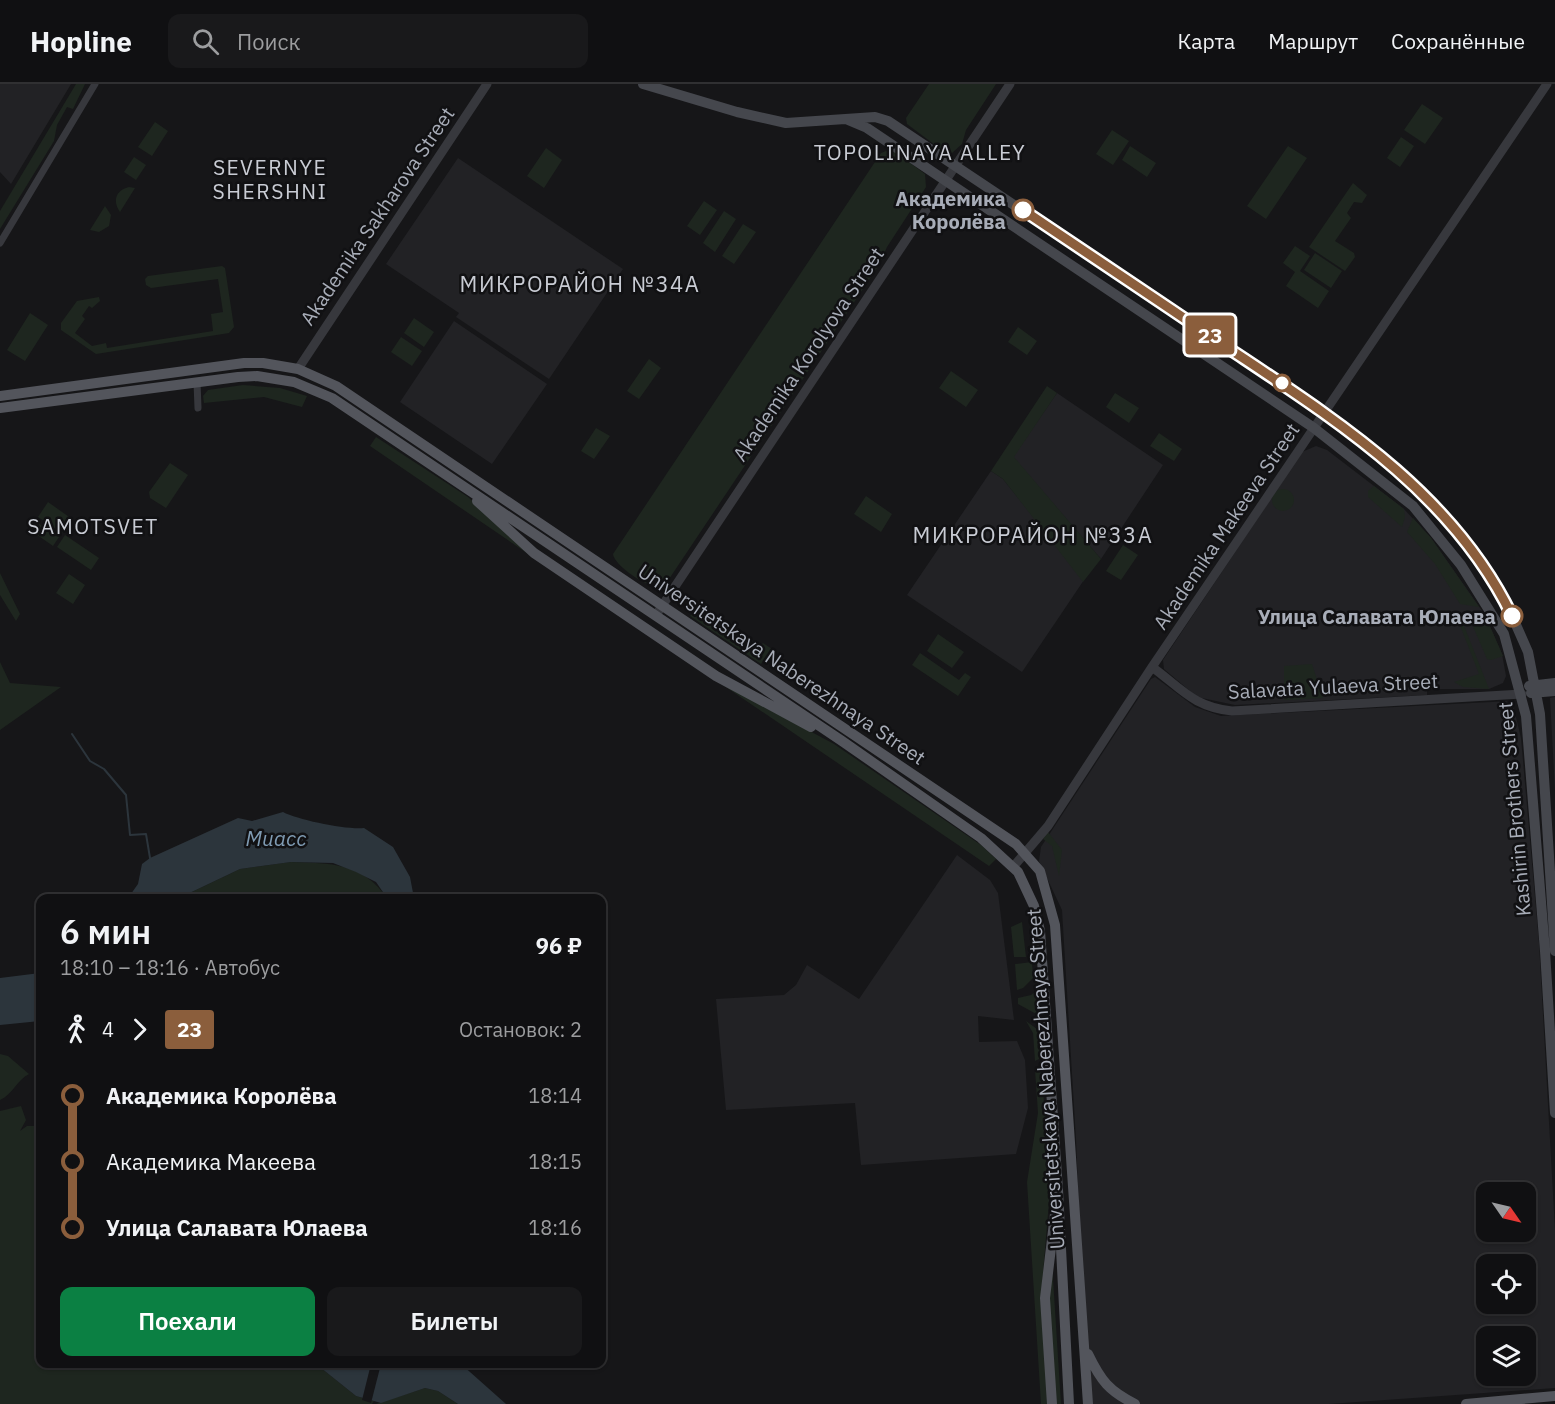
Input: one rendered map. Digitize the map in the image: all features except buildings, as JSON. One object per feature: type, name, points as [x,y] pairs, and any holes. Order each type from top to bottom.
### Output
[{"type":"main road","name":"Kashirin Brothers Street","points":[[643,84],[783,122],[875,117],[888,121],[1324,412],[1414,484],[1463,540],[1509,609],[1528,652],[1536,689],[1555,951]]},
{"type":"main road","name":"Kashirin Brothers Street","points":[[841,118],[867,128],[1314,428],[1413,506],[1440,538],[1492,612],[1504,634],[1521,690],[1531,759],[1555,1113]]},
{"type":"main road","name":"Universitetskaya Naberezhnaya Street","points":[[0,396],[243,363],[263,363],[298,369],[336,386],[993,827],[1026,854],[1040,871],[1055,925],[1088,1404]]},
{"type":"main road","points":[[294,382],[298,369]]},
{"type":"main road","name":"Universitetskaya Naberezhnaya Street","points":[[0,408],[257,376],[294,382],[332,398],[842,741],[981,838],[1013,867],[1023,880],[1034,906],[1040,931],[1058,1190],[1069,1404]]},
{"type":"main road","points":[[458,481],[534,553],[716,676],[842,741]]},
{"type":"main road","name":"Salavata Yulaeva Street","points":[[1536,689],[1555,683]]},
{"type":"main road","name":"Salavata Yulaeva Street","points":[[1521,690],[1555,691]]},
{"type":"main road","points":[[1534,807],[1546,806]]},
{"type":"main road","points":[[1052,1404],[1045,1298],[1058,1190]]},
{"type":"main road","points":[[1084,1347],[1108,1387],[1121,1398],[1135,1404]]},
{"type":"main road","points":[[1466,1404],[1555,1396]]},
{"type":"street","points":[[0,243],[95,84]]},
{"type":"street","name":"Akademika Sakharova Street","points":[[298,369],[487,84]]},
{"type":"street","name":"Akademika Korolyova Street","points":[[656,615],[1010,84]]},
{"type":"street","name":"Akademika Makeeva Street","points":[[1013,867],[1048,826],[1152,667],[1547,84]]},
{"type":"street","points":[[197,382],[198,408]]},
{"type":"street","name":"Salavata Yulaeva Street","points":[[1152,667],[1196,702],[1216,709],[1232,711],[1493,696],[1521,690]]},
{"type":"shaded area","points":[[0,84],[71,84],[11,184],[0,172]]},
{"type":"shaded area","points":[[76,84],[85,84],[73,109],[67,107],[57,125],[54,141],[0,229],[0,211]]},
{"type":"shaded area","points":[[929,84],[996,84],[966,130],[962,144],[952,153],[943,151],[907,124],[906,118]]},
{"type":"shaded area","points":[[1422,104],[1443,118],[1425,144],[1404,130]]},
{"type":"shaded area","points":[[155,122],[168,131],[152,156],[138,147]]},
{"type":"shaded area","points":[[1112,130],[1129,141],[1113,165],[1096,154]]},
{"type":"shaded area","points":[[1401,137],[1414,146],[1400,167],[1387,158]]},
{"type":"shaded area","points":[[1130,146],[1156,163],[1147,177],[1122,160]]},
{"type":"shaded area","points":[[1288,146],[1307,158],[1266,219],[1247,206]]},
{"type":"shaded area","points":[[546,148],[562,160],[544,188],[527,176]]},
{"type":"shaded area","points":[[891,149],[925,174],[926,187],[887,247],[879,265],[663,588],[643,582],[626,571],[613,554],[881,153]]},
{"type":"shaded area","points":[[134,157],[146,165],[136,180],[124,172]]},
{"type":"shaded area","points":[[458,158],[623,269],[549,379],[456,317],[459,313],[386,264]]},
{"type":"shaded area","points":[[1353,183],[1367,195],[1362,203],[1354,202],[1347,213],[1351,218],[1335,241],[1354,253],[1355,257],[1345,271],[1309,247]]},
{"type":"shaded area","points":[[129,187],[135,188],[120,212],[116,204],[118,193]]},
{"type":"shaded area","points":[[704,201],[717,210],[700,235],[687,226]]},
{"type":"shaded area","points":[[105,206],[111,215],[109,226],[99,232],[90,230]]},
{"type":"shaded area","points":[[724,211],[736,219],[715,252],[703,243]]},
{"type":"shaded area","points":[[743,224],[756,232],[734,264],[722,256]]},
{"type":"shaded area","points":[[1295,246],[1310,256],[1300,271],[1329,291],[1318,308],[1286,286],[1295,272],[1283,263]]},
{"type":"shaded area","points":[[1315,253],[1342,271],[1331,288],[1304,270]]},
{"type":"shaded area","points":[[222,266],[225,268],[234,327],[229,333],[96,354],[61,330],[61,323],[77,301],[99,297],[100,301],[92,308],[89,306],[82,316],[85,319],[75,333],[92,346],[106,343],[107,348],[213,331],[211,314],[223,312],[218,279],[151,288],[146,285],[145,279],[148,276]]},
{"type":"shaded area","points":[[30,313],[48,325],[25,361],[7,350]]},
{"type":"shaded area","points":[[414,318],[434,332],[424,347],[404,333]]},
{"type":"shaded area","points":[[454,321],[547,384],[492,464],[400,402]]},
{"type":"shaded area","points":[[1018,327],[1037,341],[1027,355],[1008,342]]},
{"type":"shaded area","points":[[401,337],[422,351],[412,366],[391,352]]},
{"type":"shaded area","points":[[649,359],[661,368],[639,399],[627,391]]},
{"type":"shaded area","points":[[951,371],[978,390],[966,407],[939,388]]},
{"type":"shaded area","points":[[243,385],[280,388],[307,396],[302,407],[264,397],[204,403],[203,396],[208,390]]},
{"type":"shaded area","points":[[1047,386],[1057,393],[1014,457],[1101,559],[1083,582],[1003,479],[991,471]]},
{"type":"shaded area","points":[[1057,393],[1163,465],[1101,559],[1013,457]]},
{"type":"shaded area","points":[[1115,393],[1139,408],[1129,423],[1106,407]]},
{"type":"shaded area","points":[[596,428],[610,436],[594,459],[581,451]]},
{"type":"shaded area","points":[[1159,433],[1182,449],[1174,461],[1150,446]]},
{"type":"shaded area","points":[[376,437],[468,497],[540,562],[370,446]]},
{"type":"shaded area","points":[[1316,446],[1327,450],[1404,509],[1431,538],[1485,615],[1502,654],[1506,676],[1503,683],[1489,689],[1427,689],[1427,695],[1235,705],[1197,697],[1164,669],[1163,660],[1302,452]]},
{"type":"shaded area","points":[[170,463],[188,475],[166,508],[150,498],[149,492]]},
{"type":"shaded area","points":[[991,471],[1003,479],[1084,580],[1022,672],[907,595]]},
{"type":"shaded area","points":[[1374,486],[1404,509],[1405,517],[1402,527],[1368,497],[1368,491]]},
{"type":"shaded area","points":[[1283,489],[1291,492],[1294,500],[1291,508],[1283,511],[1275,508],[1272,500],[1275,492]]},
{"type":"shaded area","points":[[866,496],[892,514],[881,532],[854,514]]},
{"type":"shaded area","points":[[48,502],[72,519],[62,533],[38,517]]},
{"type":"shaded area","points":[[1413,518],[1431,538],[1479,607],[1460,604],[1435,564],[1407,532]]},
{"type":"shaded area","points":[[39,524],[59,537],[53,546],[33,532]]},
{"type":"shaded area","points":[[65,535],[99,558],[91,570],[57,547]]},
{"type":"shaded area","points":[[1123,545],[1138,555],[1121,580],[1106,571]]},
{"type":"shaded area","points":[[0,573],[20,614],[16,621],[0,595]]},
{"type":"shaded area","points":[[69,574],[85,585],[73,604],[56,593]]},
{"type":"shaded area","points":[[695,609],[702,613],[705,609],[760,646],[763,643],[772,649],[761,664],[690,616]]},
{"type":"shaded area","points":[[1466,610],[1485,615],[1503,656],[1487,659]]},
{"type":"shaded area","points":[[1459,613],[1489,689],[1463,687],[1454,682],[1479,674],[1458,620],[1454,621]]},
{"type":"shaded area","points":[[938,634],[964,652],[952,668],[927,651]]},
{"type":"shaded area","points":[[920,653],[959,680],[965,673],[971,677],[958,696],[912,665]]},
{"type":"shaded area","points":[[0,662],[10,683],[61,687],[0,730]]},
{"type":"shaded area","points":[[1312,664],[1323,698],[1284,700],[1284,666]]},
{"type":"shaded area","points":[[1155,677],[1195,707],[1221,716],[1506,701],[1513,705],[1521,738],[1539,943],[1555,1230],[1555,1388],[1329,1404],[1087,1404],[1076,1139],[1062,910],[1039,861],[1041,847],[1151,679]]},
{"type":"shaded area","points":[[720,683],[834,744],[981,845],[996,859],[989,866]]},
{"type":"shaded area","points":[[1555,697],[1555,791],[1550,698]]},
{"type":"shaded area","points":[[1048,832],[1062,850],[1059,876],[1052,846],[1043,839]]},
{"type":"shaded area","points":[[957,855],[990,880],[998,893],[1014,1020],[978,1016],[979,1042],[1017,1041],[1025,1060],[1028,1108],[1016,1154],[861,1165],[855,1103],[726,1110],[716,999],[784,995],[796,985],[807,965],[859,999]]},
{"type":"shaded area","points":[[291,862],[345,867],[367,878],[384,894],[187,894],[240,869]]},
{"type":"shaded area","points":[[1022,922],[1026,957],[1014,957],[1011,927]]},
{"type":"shaded area","points":[[1032,962],[1033,978],[1023,988],[1017,990],[1015,964]]},
{"type":"shaded area","points":[[1037,990],[1040,1016],[1018,1004],[1018,998],[1031,995]]},
{"type":"shaded area","points":[[1026,1021],[1041,1032],[1042,1054],[1035,1061],[1033,1033]]},
{"type":"shaded area","points":[[0,1054],[8,1056],[29,1074],[0,1100]]},
{"type":"shaded area","points":[[1035,1070],[1040,1070],[1042,1074],[1050,1190],[1041,1297],[1048,1404],[1041,1404],[1027,1182],[1038,1113]]},
{"type":"shaded area","points":[[21,1106],[26,1120],[20,1131],[27,1126],[36,1126],[36,1368],[321,1368],[356,1396],[374,1401],[372,1404],[0,1404],[0,1111]]},
{"type":"shaded area","points":[[1052,1263],[1061,1404],[1056,1404],[1049,1296]]},
{"type":"shaded area","points":[[425,1388],[438,1391],[458,1404],[376,1404]]},
{"type":"water","name":"Миасс","points":[[283,812],[323,824],[364,828],[393,847],[410,877],[413,894],[384,894],[376,882],[333,863],[291,862],[240,869],[187,894],[131,894],[138,884],[142,864],[150,858],[238,818],[252,821]]},
{"type":"water","points":[[36,974],[36,1021],[0,1025],[0,978]]},
{"type":"water","points":[[321,1368],[466,1368],[506,1404],[458,1404],[438,1391],[425,1388],[381,1403],[356,1396]]},
{"type":"pier","points":[[370,1368],[380,1368],[371,1403],[362,1400]]},
{"type":"waterway","points":[[72,734],[90,761],[104,769],[126,795],[130,835],[146,834],[150,858]]},
{"type":"bus line","name":"23","points":[[1023,210],[1324,412],[1381,455],[1441,512],[1477,558],[1512,616]]},
{"type":"place","name":"Академика Королёва","points":[[1023,210]]},
{"type":"place","name":"Улица Салавата Юлаева","points":[[1512,616]]},
{"type":"district","name":"TOPOLINAYA ALLEY","points":[[920,152]]},
{"type":"district","name":"SEVERNYE SHERSHNI","points":[[270,179]]},
{"type":"district","name":"МИКРОРАЙОН №34А","points":[[580,283]]},
{"type":"district","name":"SAMOTSVET","points":[[93,526]]},
{"type":"district","name":"МИКРОРАЙОН №33А","points":[[1033,534]]}]
